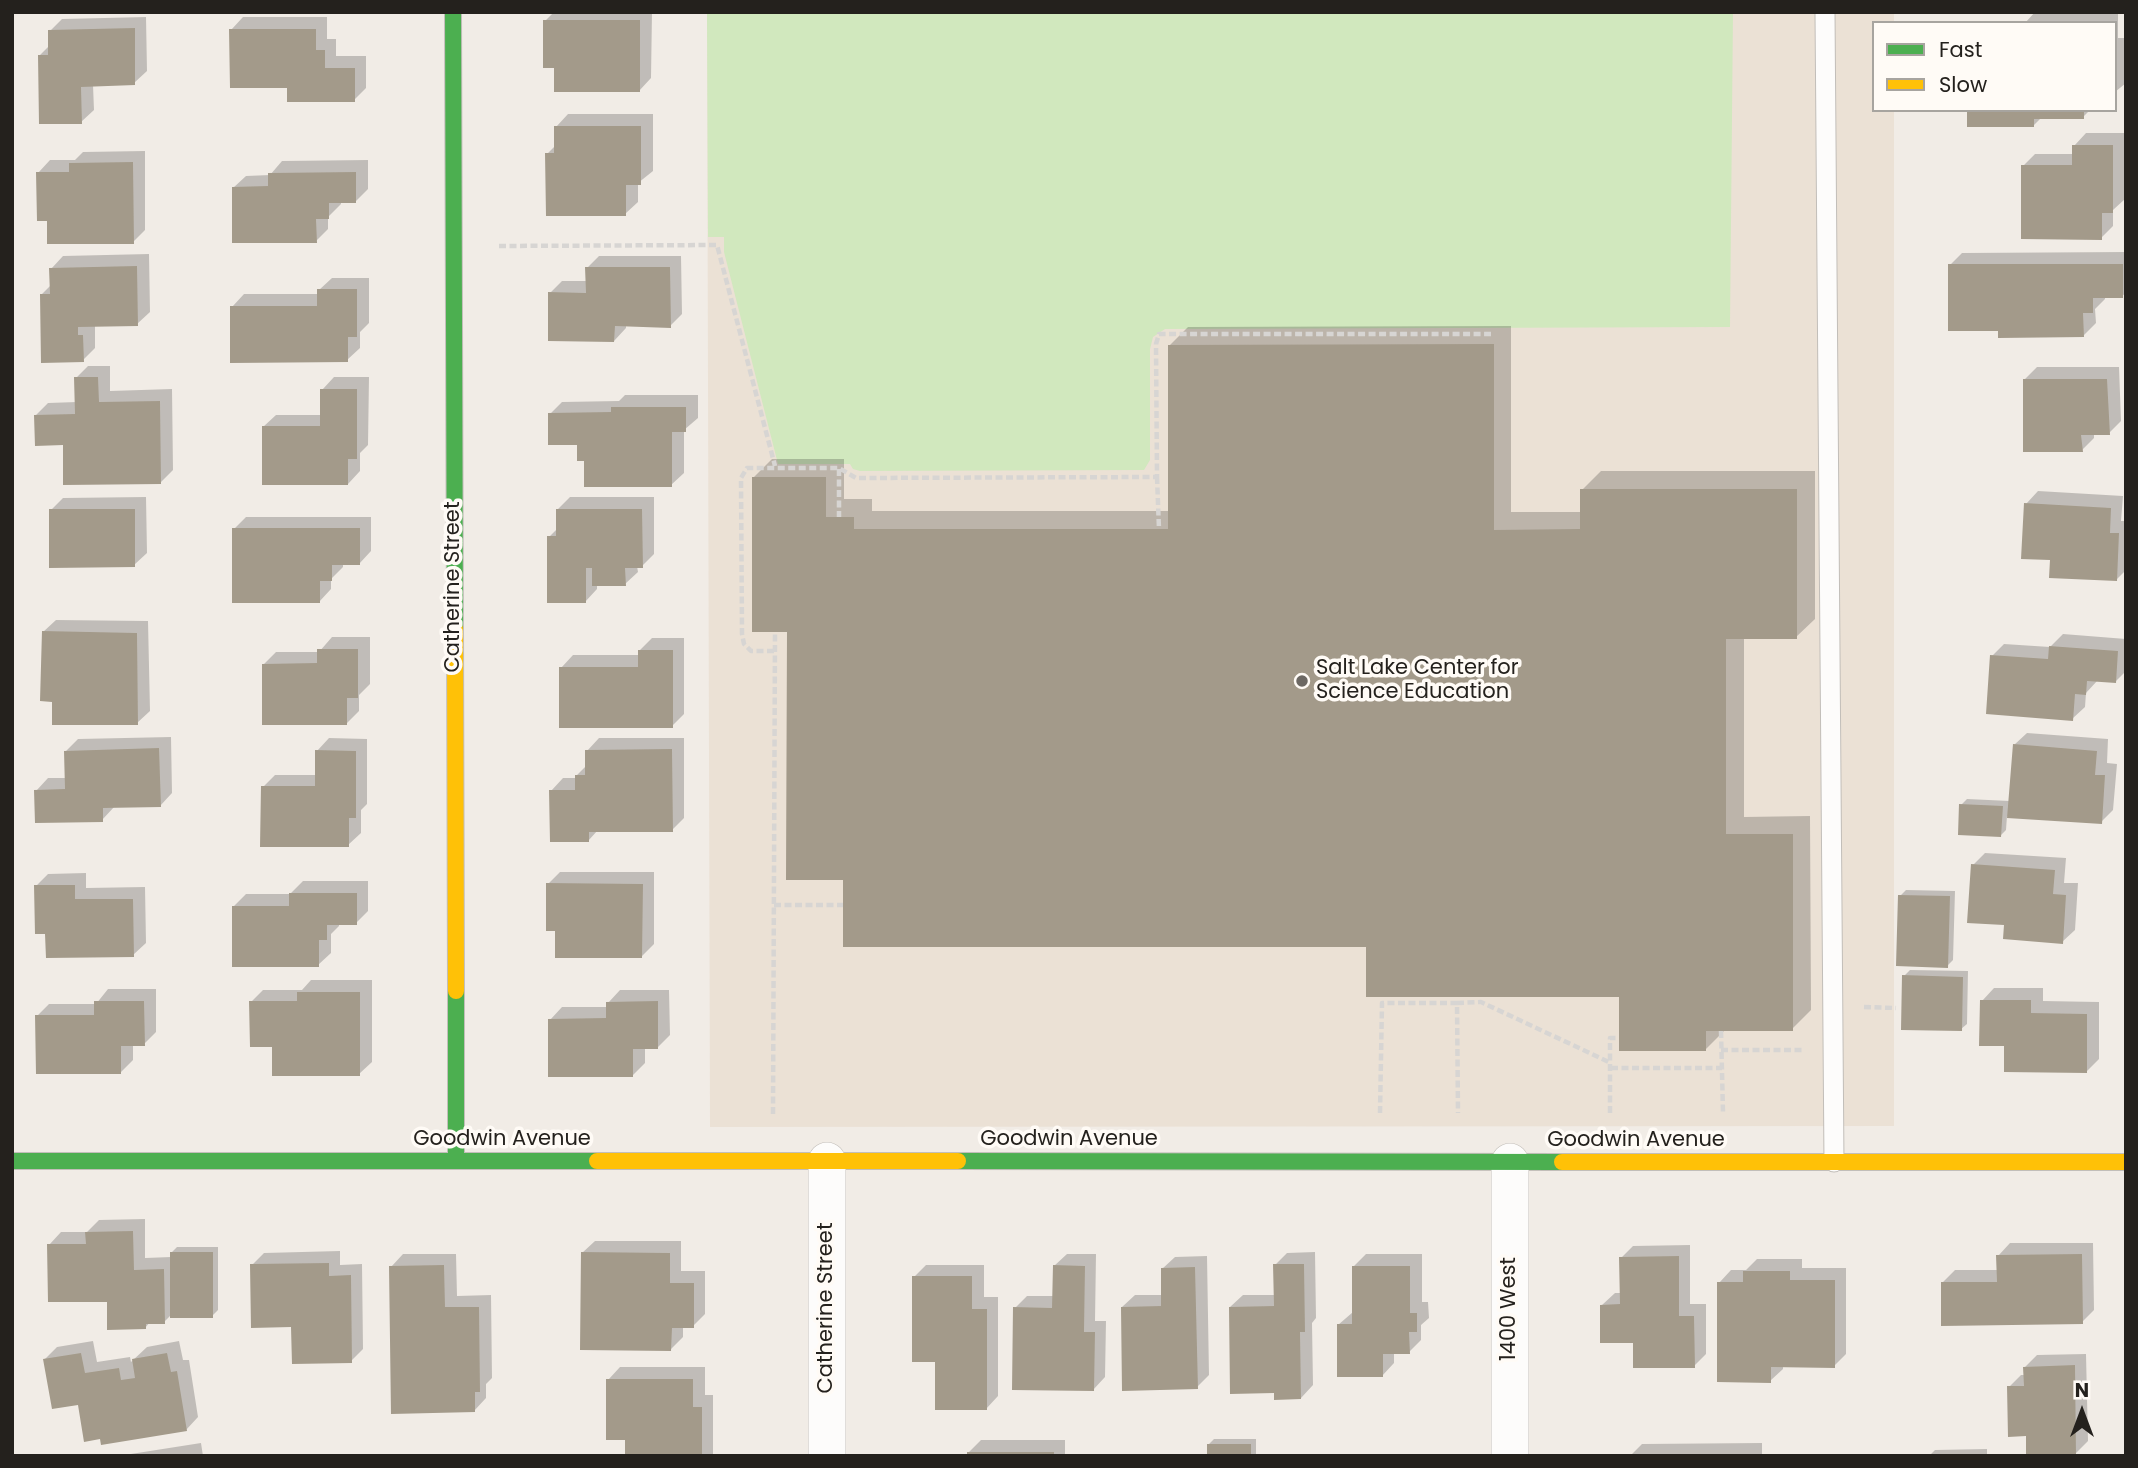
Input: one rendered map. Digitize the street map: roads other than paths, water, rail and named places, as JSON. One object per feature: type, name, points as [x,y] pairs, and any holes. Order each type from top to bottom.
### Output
[{"type":"street","name":"Catherine Street","points":[[453,12],[456,1161]]},
{"type":"street","name":"Goodwin Avenue","points":[[12,1161],[2126,1162]]},
{"type":"street","name":"Catherine Street","points":[[827,1161],[827,1456]]},
{"type":"street","name":"1400 West","points":[[1510,1162],[1510,1456]]},
{"type":"lane","points":[[1825,12],[1834,1162]]},
{"type":"place","name":"Salt Lake Center for Science Education","points":[[1302,681]]}]
